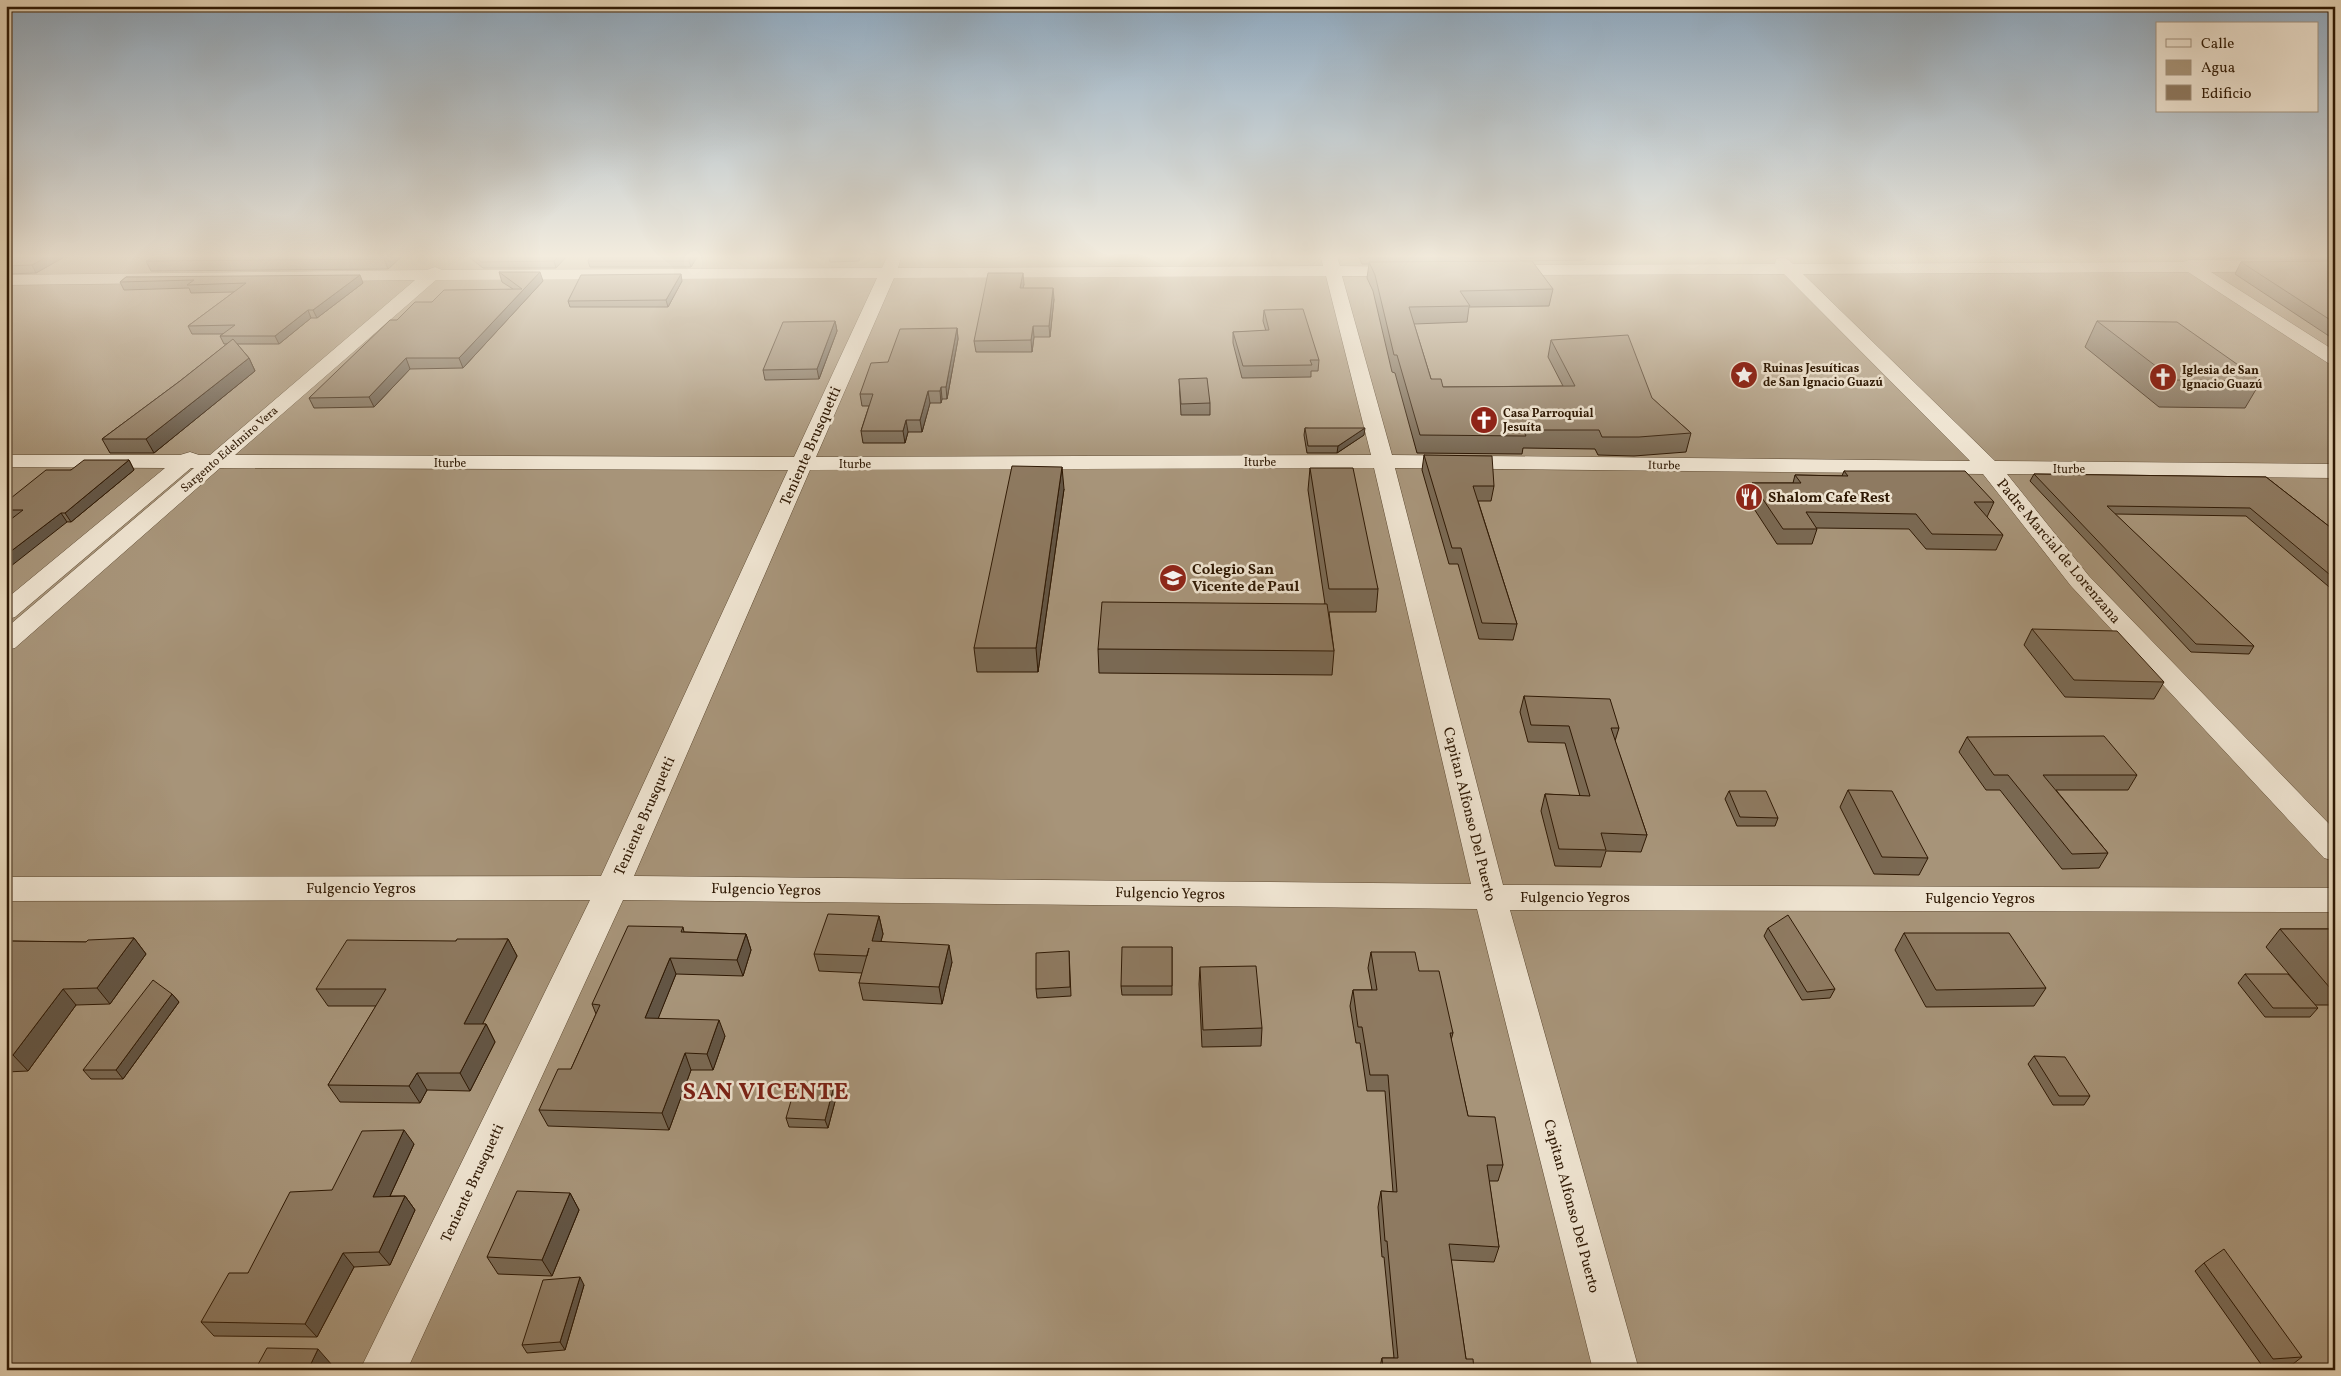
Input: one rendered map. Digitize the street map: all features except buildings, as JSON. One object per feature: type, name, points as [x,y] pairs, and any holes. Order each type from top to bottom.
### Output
[{"type":"street","name":"Sargento Edelmiro Vera","points":[[6,612],[184,462],[362,321]]},
{"type":"street","name":"Sargento Edelmiro Vera","points":[[6,642],[213,463],[370,321]]},
{"type":"street","name":"Teniente Brusquetti","points":[[383,1370],[612,888],[866,321]]},
{"type":"street","name":"Capitan Alfonso Del Puerto","points":[[1346,321],[1383,461],[1490,897],[1616,1370]]},
{"type":"street","name":"Padre Marcial de Lorenzana","points":[[1842,321],[1991,469],[2080,581],[2335,850]]},
{"type":"street","points":[[2276,321],[2335,359]]},
{"type":"street","name":"Iturbe","points":[[6,461],[802,464],[1383,461],[1991,469],[2335,471]]},
{"type":"street","name":"Fulgencio Yegros","points":[[6,889],[612,888],[1490,897],[2335,900]]},
{"type":"water","points":[[6,321],[2335,321],[2335,1370],[6,1370]]},
{"type":"place","name":"Ruinas Jesuíticas de San Ignacio Guazú","points":[[1744,375]]},
{"type":"place","name":"Iglesia de San Ignacio Guazú","points":[[2163,377]]},
{"type":"place","name":"Casa Parroquial Jesuíta","points":[[1484,420]]},
{"type":"place","name":"Shalom Cafe Rest","points":[[1749,497]]},
{"type":"place","name":"Colegio San Vicente de Paul","points":[[1173,578]]},
{"type":"district","name":"SAN VICENTE","points":[[766,1091]]}]
